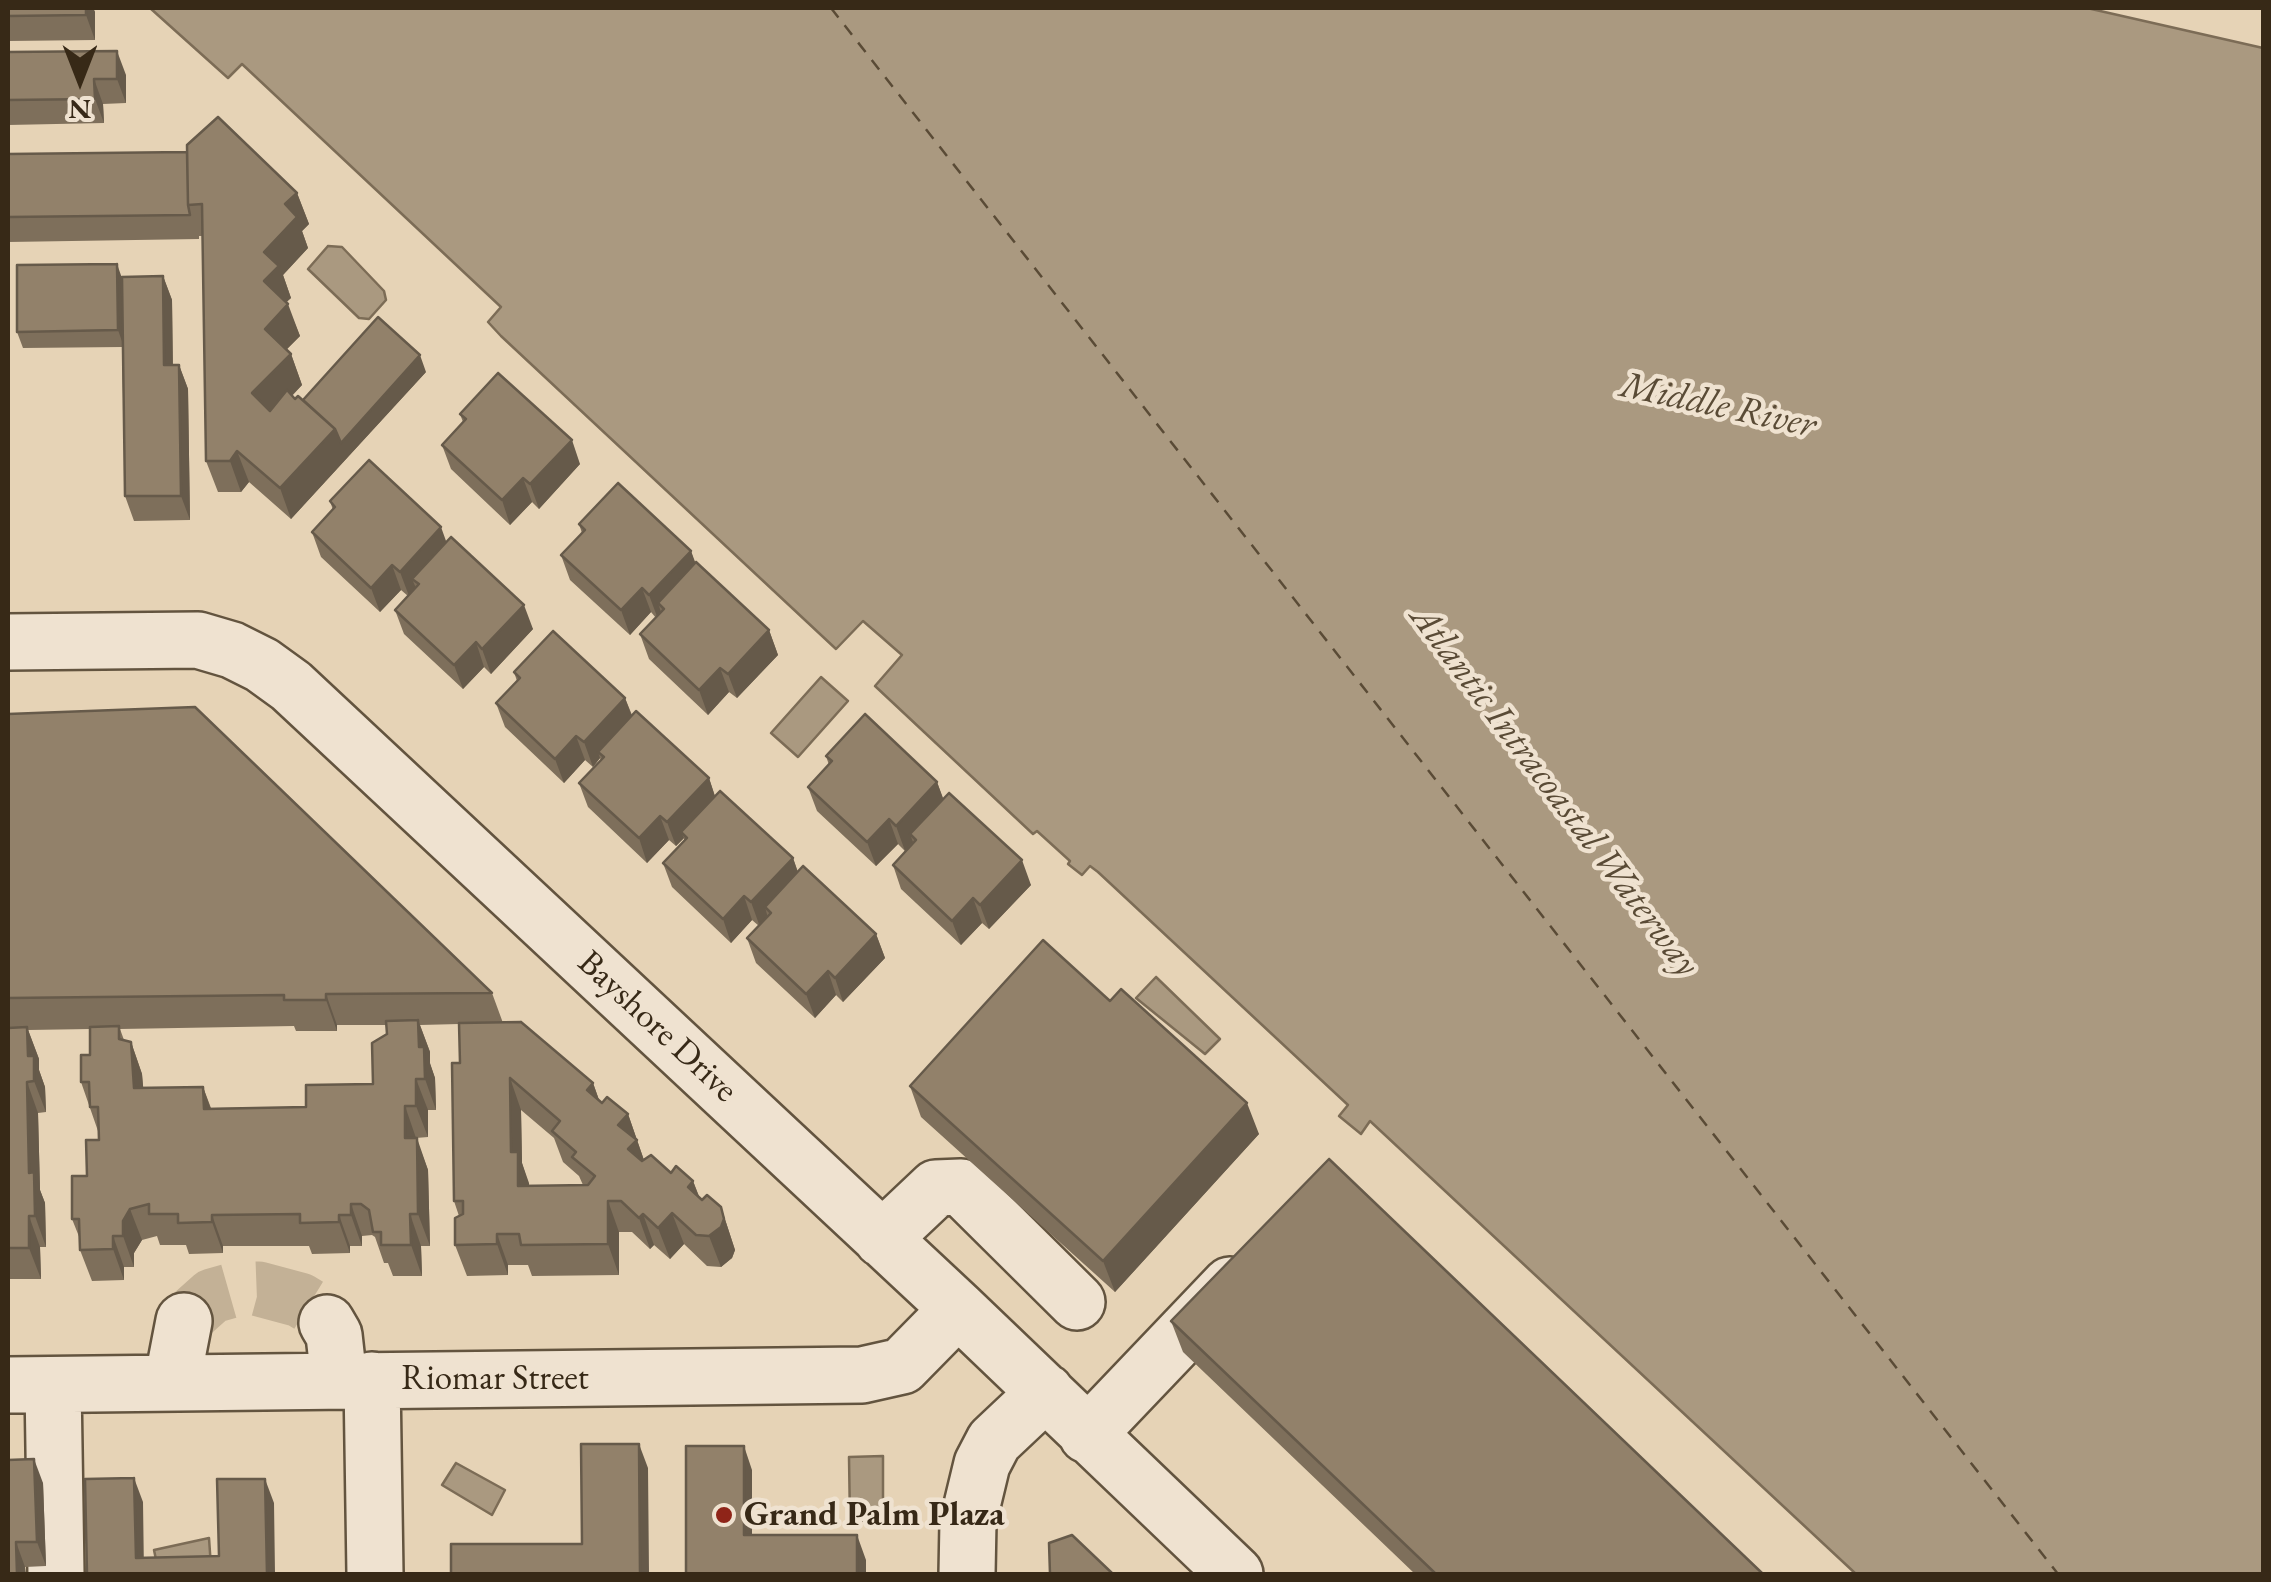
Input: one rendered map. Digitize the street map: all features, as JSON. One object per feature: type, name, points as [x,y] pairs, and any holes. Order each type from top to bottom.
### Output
[{"type":"street","name":"Bayshore Drive","points":[[8,642],[198,640],[232,650],[262,665],[325,715],[1235,1574]]},
{"type":"street","points":[[882,1238],[936,1188],[961,1187],[1088,1290],[982,1464],[968,1522],[967,1574]]},
{"type":"street","points":[[1087,1435],[1268,1246]]},
{"type":"street","name":"Riomar Street","points":[[30,1385],[862,1376],[902,1366],[920,1352],[958,1309]]},
{"type":"street","points":[[172,1383],[184,1321]]},
{"type":"street","points":[[327,1322],[356,1380],[374,1574]]},
{"type":"street","points":[[30,1385],[56,1574]]},
{"type":"water","points":[[150,8],[2087,8],[2263,48],[2263,1574],[1856,1574],[1370,1121],[1361,1134],[1339,1116],[1348,1105],[1098,872],[1090,866],[1082,875],[1068,864],[1070,861],[1037,831],[1033,834],[875,686],[902,655],[863,621],[836,649],[501,336],[488,322],[501,307],[242,64],[228,78]]},
{"type":"water","points":[[328,246],[342,247],[384,291],[386,300],[369,319],[359,318],[308,269]]},
{"type":"water","points":[[821,677],[848,701],[798,757],[771,733]]},
{"type":"water","points":[[1156,977],[1220,1039],[1205,1054],[1136,998]]},
{"type":"water","points":[[883,1456],[883,1520],[850,1521],[849,1457]]},
{"type":"water","points":[[456,1463],[505,1490],[492,1515],[442,1485]]},
{"type":"water","points":[[209,1538],[211,1567],[159,1574],[154,1550]]},
{"type":"building","points":[[8,8],[86,8],[86,15],[8,16]]},
{"type":"building","points":[[117,51],[117,79],[94,79],[95,99],[8,100],[8,52]]},
{"type":"building","points":[[218,117],[297,193],[285,204],[297,217],[264,252],[279,266],[264,281],[288,304],[265,329],[291,354],[252,393],[270,411],[287,390],[335,429],[280,488],[237,451],[230,461],[206,461],[202,204],[188,205],[187,145]]},
{"type":"building","points":[[187,152],[190,215],[8,217],[8,154]]},
{"type":"building","points":[[117,264],[118,330],[17,332],[17,265]]},
{"type":"building","points":[[163,276],[164,365],[179,365],[181,496],[125,496],[122,277]]},
{"type":"building","points":[[378,317],[420,355],[341,443],[335,429],[303,400]]},
{"type":"building","points":[[498,373],[572,440],[530,484],[523,478],[502,500],[442,445],[466,419],[460,414]]},
{"type":"building","points":[[369,460],[441,527],[400,572],[392,565],[371,588],[312,532],[335,507],[330,501]]},
{"type":"building","points":[[618,483],[691,551],[649,595],[642,588],[621,610],[561,555],[585,530],[579,524]]},
{"type":"building","points":[[451,537],[524,605],[482,649],[476,642],[454,665],[395,610],[419,584],[412,579]]},
{"type":"building","points":[[696,562],[769,630],[728,674],[720,668],[699,690],[640,634],[664,609],[658,603]]},
{"type":"building","points":[[553,631],[625,698],[584,742],[576,736],[555,759],[496,703],[520,678],[514,672]]},
{"type":"building","points":[[195,707],[492,993],[326,994],[326,1000],[284,1000],[284,995],[8,998],[8,714]]},
{"type":"building","points":[[636,711],[709,778],[667,822],[660,816],[639,838],[579,783],[604,757],[598,752]]},
{"type":"building","points":[[865,714],[937,782],[896,826],[889,819],[867,842],[808,787],[832,761],[826,756]]},
{"type":"building","points":[[720,791],[793,858],[751,902],[744,896],[723,919],[663,863],[687,838],[681,832]]},
{"type":"building","points":[[949,793],[1022,860],[980,905],[973,898],[952,921],[893,865],[916,840],[910,834]]},
{"type":"building","points":[[803,866],[876,934],[835,978],[828,971],[806,994],[747,938],[771,913],[765,907]]},
{"type":"building","points":[[1043,940],[1110,1001],[1121,989],[1247,1103],[1103,1261],[910,1086]]},
{"type":"building","points":[[418,1020],[425,1079],[416,1079],[416,1106],[405,1106],[405,1138],[417,1138],[418,1214],[410,1214],[411,1245],[381,1245],[381,1232],[373,1232],[369,1210],[361,1204],[351,1204],[351,1215],[339,1215],[339,1222],[300,1223],[300,1214],[212,1215],[212,1222],[178,1223],[178,1214],[149,1214],[149,1204],[130,1209],[123,1221],[123,1236],[113,1236],[113,1249],[80,1250],[79,1219],[72,1219],[72,1176],[87,1176],[86,1140],[99,1140],[98,1107],[90,1107],[89,1082],[81,1082],[81,1055],[90,1055],[90,1027],[119,1026],[119,1039],[131,1042],[134,1088],[203,1087],[204,1109],[306,1107],[306,1085],[373,1084],[372,1043],[387,1034],[386,1021]]},
{"type":"building","points":[[521,1022],[593,1083],[587,1090],[602,1103],[607,1097],[628,1114],[618,1125],[637,1140],[628,1149],[642,1161],[651,1155],[671,1173],[676,1166],[693,1181],[688,1187],[702,1200],[707,1195],[721,1207],[721,1227],[709,1236],[696,1235],[672,1213],[658,1228],[643,1214],[639,1218],[621,1201],[608,1201],[608,1244],[521,1245],[519,1234],[497,1234],[497,1244],[455,1245],[455,1218],[463,1214],[463,1201],[454,1201],[452,1063],[460,1063],[459,1023]],"holes":[[[510,1078],[560,1121],[552,1131],[576,1152],[572,1157],[595,1176],[588,1185],[518,1186],[518,1152],[511,1152]]]},
{"type":"building","points":[[27,1027],[28,1056],[34,1056],[34,1081],[27,1082],[29,1173],[34,1172],[35,1216],[29,1216],[29,1248],[8,1248],[8,1028]]},
{"type":"building","points":[[1329,1159],[1763,1574],[1436,1574],[1171,1321]]},
{"type":"building","points":[[581,1444],[639,1444],[640,1574],[451,1574],[451,1544],[582,1544]]},
{"type":"building","points":[[686,1446],[744,1446],[744,1535],[857,1535],[857,1574],[686,1574]]},
{"type":"building","points":[[34,1459],[37,1542],[16,1542],[17,1574],[8,1574],[8,1460]]},
{"type":"building","points":[[134,1478],[136,1558],[219,1556],[217,1479],[265,1479],[267,1574],[87,1574],[85,1479]]},
{"type":"building","points":[[1072,1535],[1113,1574],[1050,1574],[1049,1543]]},
{"type":"ferry route","points":[[831,8],[2058,1574]]},
{"type":"tunnel","points":[[184,1321],[212,1296],[259,1289],[300,1300],[318,1311],[327,1323]]},
{"type":"place","name":"Grand Palm Plaza","points":[[724,1515]]},
{"type":"water label","name":"Middle River","points":[[1718,406]]},
{"type":"water label","name":"Atlantic Intracoastal Waterway","points":[[1554,791]]}]
